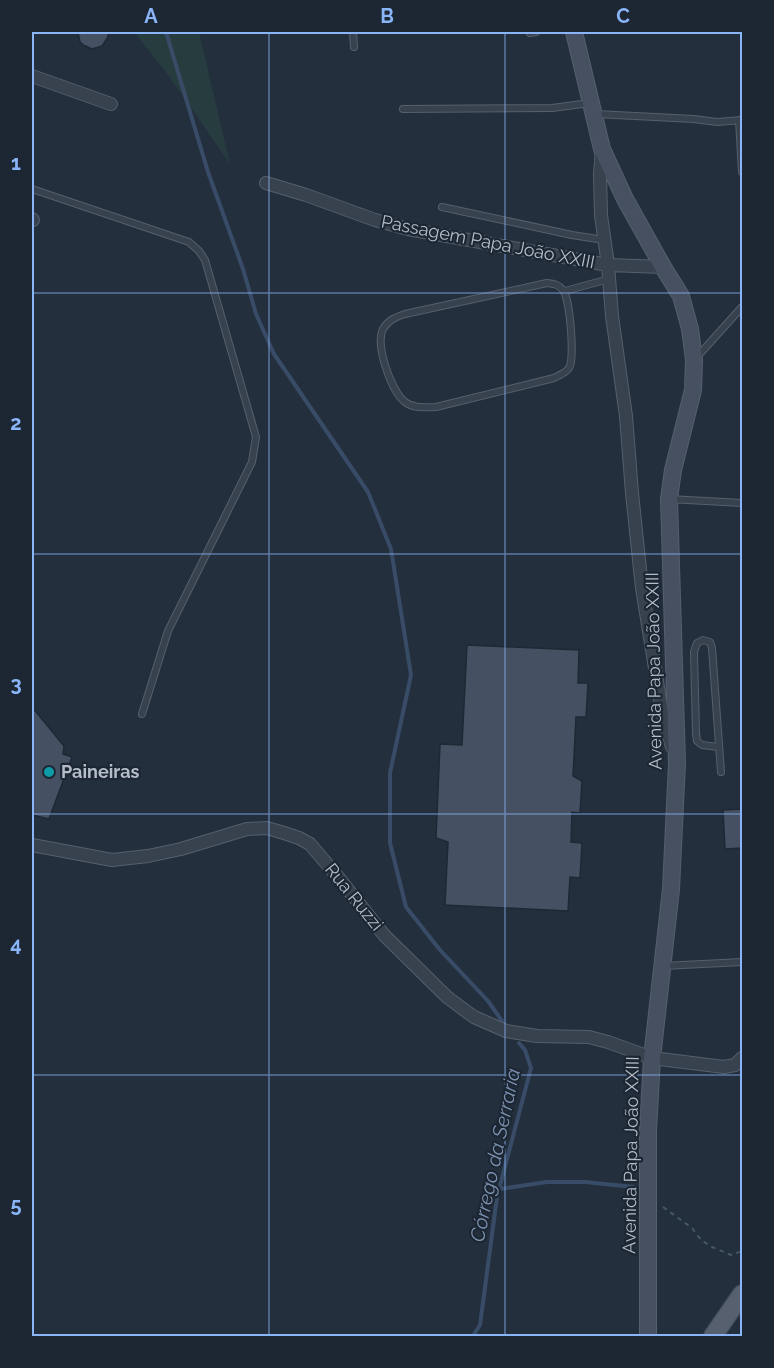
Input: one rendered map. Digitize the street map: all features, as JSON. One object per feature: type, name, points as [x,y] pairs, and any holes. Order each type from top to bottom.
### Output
[{"type":"main road","points":[[713,1336],[742,1294]]},
{"type":"street","name":"Avenida Papa João XXIII","points":[[574,32],[602,149],[626,199],[681,296],[690,329],[694,360],[693,390],[673,470],[669,499],[676,763],[671,889],[652,1058],[648,1131],[648,1336]]},
{"type":"street","points":[[32,76],[111,104]]},
{"type":"street","points":[[602,149],[601,215],[626,416],[642,588],[662,712],[676,763]]},
{"type":"street","name":"Passagem Papa João XXIII","points":[[266,183],[408,229],[608,265],[663,267]]},
{"type":"street","name":"Rua Ruzzi","points":[[32,845],[112,860],[148,856],[180,849],[247,830],[267,828],[285,833],[310,844],[384,934],[447,998],[474,1017],[506,1031],[537,1036],[589,1037],[652,1058],[724,1066],[735,1065],[742,1058]]},
{"type":"lane","points":[[353,32],[354,46]]},
{"type":"lane","points":[[404,109],[592,108],[717,122],[741,120],[742,172]]},
{"type":"lane","points":[[32,189],[189,242],[199,251],[205,260],[256,437],[252,462],[168,631],[142,714]]},
{"type":"lane","points":[[442,207],[604,240]]},
{"type":"lane","points":[[565,291],[609,279]]},
{"type":"lane","points":[[547,283],[557,284],[565,291],[573,358],[570,367],[564,373],[554,378],[436,407],[419,408],[406,403],[396,393],[389,378],[380,342],[382,331],[395,317],[547,283]]},
{"type":"lane","points":[[694,360],[742,307]]},
{"type":"lane","points":[[669,499],[742,504]]},
{"type":"lane","points":[[719,747],[702,745],[697,741],[694,652],[697,643],[703,640],[710,642],[712,648],[721,772]]},
{"type":"lane","points":[[662,966],[742,962]]},
{"type":"path","points":[[648,1193],[712,1247],[731,1255],[742,1251]]},
{"type":"green space","points":[[134,32],[199,32],[230,164],[169,76]]},
{"type":"building","points":[[78,32],[108,32],[108,37],[102,46],[92,49],[80,42]]},
{"type":"building","points":[[467,645],[579,650],[578,683],[588,683],[586,717],[576,717],[573,776],[582,781],[580,813],[572,812],[571,842],[582,843],[580,878],[570,877],[568,911],[445,905],[448,842],[436,838],[440,744],[462,745]]},
{"type":"building","name":"Paineiras","points":[[32,707],[64,746],[63,754],[72,757],[49,819],[32,815]]},
{"type":"building","points":[[742,809],[742,848],[725,849],[723,810]]},
{"type":"waterway","points":[[166,32],[208,172],[243,269],[256,314],[274,354],[368,492],[391,549],[411,675],[390,773],[390,843],[406,907],[440,950],[488,1001],[502,1021]]},
{"type":"waterway","name":"Córrego da Serraria","points":[[473,1336],[480,1325],[497,1197],[531,1068],[525,1050],[519,1043]]},
{"type":"waterway","points":[[500,1189],[547,1182],[585,1182],[634,1187]]},
{"type":"place","name":"Paineiras","points":[[49,772]]}]
